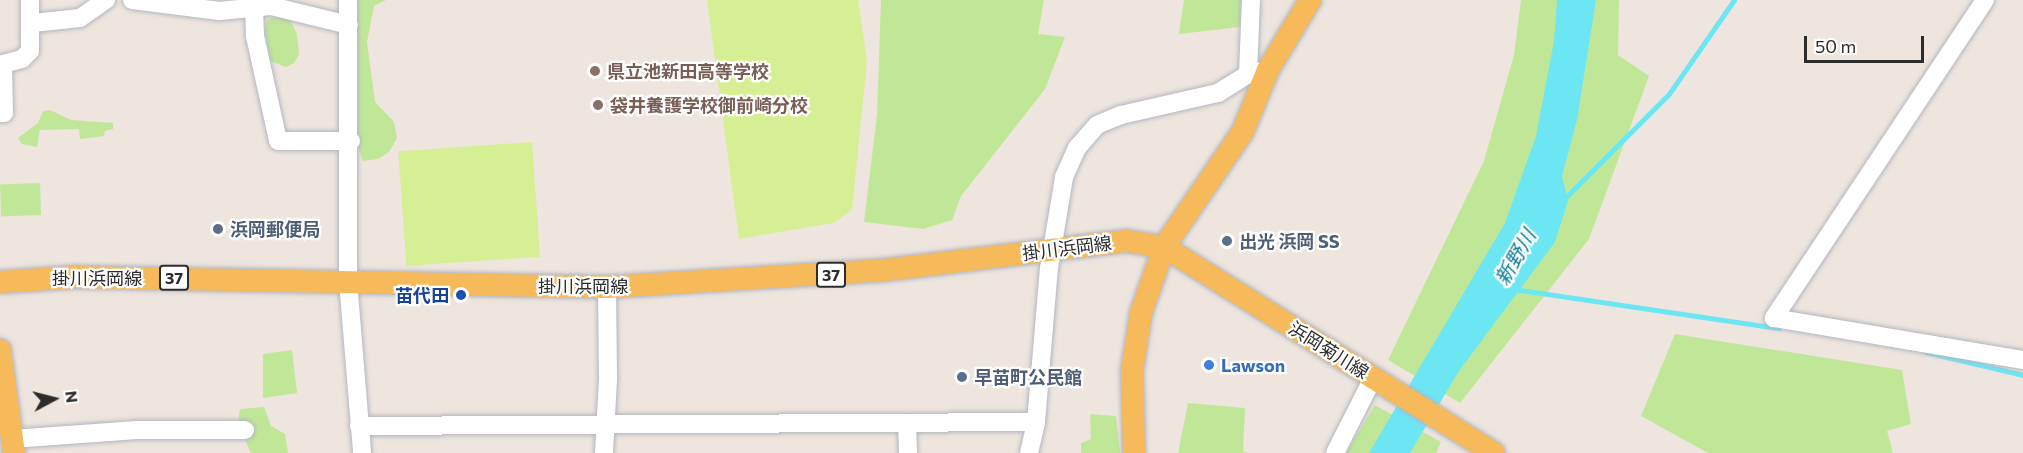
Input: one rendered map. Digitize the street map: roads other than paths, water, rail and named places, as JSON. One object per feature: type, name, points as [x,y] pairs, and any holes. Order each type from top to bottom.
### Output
[{"type":"main road","points":[[1134,453],[1136,347],[1141,313],[1164,247],[1243,130],[1258,72],[1310,0]]},
{"type":"main road","name":"掛川浜岡線","points":[[0,282],[75,277],[607,287],[885,270],[1126,241],[1164,247]]},
{"type":"main road","name":"浜岡菊川線","points":[[1164,247],[1494,453]]},
{"type":"main road","points":[[0,350],[13,446]]},
{"type":"street","points":[[0,113],[4,113],[3,64],[21,59],[30,51],[33,22],[30,0]]},
{"type":"street","points":[[33,22],[80,18],[106,0]]},
{"type":"street","points":[[132,0],[219,11],[271,6],[349,25]]},
{"type":"street","points":[[348,0],[351,141],[348,281],[362,453]]},
{"type":"street","points":[[1029,453],[1036,422],[1049,268],[1054,249],[1064,177],[1077,148],[1097,125],[1121,115],[1218,93],[1258,72],[1251,0]]},
{"type":"street","points":[[1985,0],[1774,318],[2023,360]]},
{"type":"street","points":[[255,8],[255,36],[278,141],[351,141]]},
{"type":"street","points":[[604,453],[607,426],[607,287]]},
{"type":"street","points":[[1335,453],[1376,380]]},
{"type":"street","points":[[358,426],[1036,422]]},
{"type":"street","points":[[907,423],[908,453]]},
{"type":"street","points":[[13,446],[137,430],[245,430]]},
{"type":"water","name":"新野川","points":[[1557,0],[1596,0],[1577,120],[1562,176],[1568,201],[1555,242],[1459,371],[1410,453],[1369,453],[1505,223],[1536,136],[1554,41]]},
{"type":"waterway","points":[[1563,200],[1669,94],[1734,0]]},
{"type":"waterway","name":"新野川","points":[[1514,289],[1779,328]]},
{"type":"waterway","points":[[1926,352],[2023,375]]},
{"type":"place","name":"県立池新田高等学校","points":[[595,71]]},
{"type":"place","name":"袋井養護学校御前崎分校","points":[[598,105]]},
{"type":"place","name":"浜岡郵便局","points":[[218,229]]},
{"type":"place","name":"出光 浜岡 SS","points":[[1227,241]]},
{"type":"place","name":"苗代田","points":[[461,295]]},
{"type":"place","name":"Lawson","points":[[1209,365]]},
{"type":"place","name":"早苗町公民館","points":[[962,377]]}]
